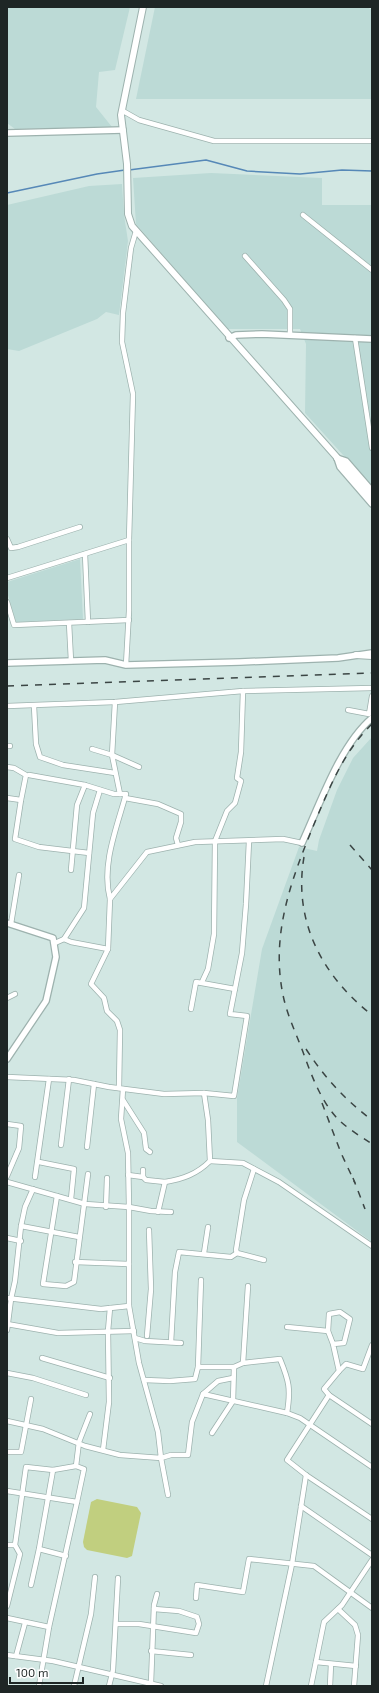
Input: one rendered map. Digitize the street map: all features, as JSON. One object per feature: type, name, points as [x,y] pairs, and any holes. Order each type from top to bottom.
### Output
[{"type":"main road","points":[[143,7],[128,95],[125,99],[121,115],[127,164],[128,214],[132,226],[229,338],[372,497]]},
{"type":"main road","points":[[136,50],[147,7]]},
{"type":"main road","points":[[356,655],[370,655]]},
{"type":"street","points":[[123,111],[139,120],[214,141],[372,141]]},
{"type":"street","points":[[7,133],[123,130]]},
{"type":"street","points":[[303,215],[372,270]]},
{"type":"street","points":[[126,665],[129,620],[128,540],[133,394],[130,372],[122,342],[123,313],[130,255],[136,231]]},
{"type":"street","points":[[245,256],[284,300],[290,309],[290,335]]},
{"type":"street","points":[[229,338],[236,335],[290,335],[372,339]]},
{"type":"street","points":[[355,338],[372,448]]},
{"type":"street","points":[[337,458],[346,462],[372,491]]},
{"type":"street","points":[[337,458],[340,467],[372,504]]},
{"type":"street","points":[[7,539],[11,548],[18,547],[80,527]]},
{"type":"street","points":[[7,578],[128,540]]},
{"type":"street","points":[[85,554],[88,622]]},
{"type":"street","points":[[7,602],[14,626],[129,620]]},
{"type":"street","points":[[69,623],[71,661]]},
{"type":"street","points":[[7,663],[105,660],[126,665],[338,658],[356,655]]},
{"type":"street","points":[[7,706],[115,702],[243,691],[372,688]]},
{"type":"street","points":[[202,982],[208,969],[214,934],[215,841],[227,811],[235,803],[241,781],[236,778],[241,752],[243,691]]},
{"type":"street","points":[[348,710],[369,714],[372,696]]},
{"type":"street","points":[[115,702],[112,754],[120,794]]},
{"type":"street","points":[[34,706],[36,744],[40,757],[64,765],[115,773]]},
{"type":"street","points":[[110,899],[147,852],[196,842],[283,839],[302,843],[346,749],[365,724],[372,718]]},
{"type":"street","points":[[92,749],[112,754],[139,767]]},
{"type":"street","points":[[7,767],[14,768],[26,775],[15,839],[39,847],[89,853]]},
{"type":"street","points":[[29,775],[126,794],[111,846],[107,887],[110,899],[108,949],[91,984],[104,998],[107,1011],[117,1021],[120,1030],[122,1099],[121,1119],[128,1153],[130,1306],[144,1380],[158,1432],[168,1495]]},
{"type":"street","points":[[71,870],[77,805],[85,785]]},
{"type":"street","points":[[55,943],[64,939],[84,908],[93,813],[100,790]]},
{"type":"street","points":[[7,798],[21,800]]},
{"type":"street","points":[[125,798],[158,804],[181,814],[181,822],[176,838],[178,845]]},
{"type":"street","points":[[7,1077],[69,1080],[121,1089],[164,1094],[204,1093],[234,1096],[247,1016],[230,1014],[243,939],[249,841]]},
{"type":"street","points":[[7,1059],[46,1002],[56,957],[53,938],[9,923],[19,875]]},
{"type":"street","points":[[64,939],[108,949]]},
{"type":"street","points":[[191,1009],[196,982],[235,989]]},
{"type":"street","points":[[7,998],[15,994]]},
{"type":"street","points":[[35,1177],[39,1162],[49,1079]]},
{"type":"street","points":[[61,1145],[69,1080]]},
{"type":"street","points":[[87,1147],[94,1084]]},
{"type":"street","points":[[128,1175],[143,1177],[146,1180],[165,1182],[180,1179],[199,1172],[210,1161],[208,1120],[204,1093]]},
{"type":"street","points":[[122,1099],[144,1133],[146,1149],[150,1152]]},
{"type":"street","points":[[7,1124],[22,1126],[19,1148],[7,1176]]},
{"type":"street","points":[[210,1161],[242,1163],[279,1182],[372,1246]]},
{"type":"street","points":[[39,1162],[74,1169],[71,1199]]},
{"type":"street","points":[[237,1253],[244,1200],[254,1169]]},
{"type":"street","points":[[143,1170],[143,1177]]},
{"type":"street","points":[[57,1196],[43,1284],[66,1286],[74,1282],[78,1237],[85,1204],[88,1174]]},
{"type":"street","points":[[106,1207],[108,1178]]},
{"type":"street","points":[[7,1182],[85,1204],[106,1207],[129,1207],[158,1212],[171,1212]]},
{"type":"street","points":[[158,1212],[165,1182]]},
{"type":"street","points":[[7,1330],[9,1298],[15,1282],[21,1241],[21,1226],[25,1207],[33,1189]]},
{"type":"street","points":[[21,1226],[78,1237]]},
{"type":"street","points":[[204,1253],[208,1227]]},
{"type":"street","points":[[147,1336],[151,1289],[149,1230]]},
{"type":"street","points":[[7,1238],[21,1241]]},
{"type":"street","points":[[171,1342],[175,1272],[179,1252],[204,1253],[231,1257],[237,1253],[264,1260]]},
{"type":"street","points":[[75,1262],[129,1264]]},
{"type":"street","points":[[144,1380],[193,1380],[198,1367],[201,1280]]},
{"type":"street","points":[[243,1363],[248,1286]]},
{"type":"street","points":[[9,1298],[101,1309],[130,1306]]},
{"type":"street","points":[[103,1450],[109,1402],[110,1378],[108,1332],[110,1308]]},
{"type":"street","points":[[333,1344],[344,1344],[350,1318],[340,1312],[329,1314],[328,1331],[333,1344],[339,1371]]},
{"type":"street","points":[[8,1324],[58,1333],[134,1331]]},
{"type":"street","points":[[287,1327],[328,1331]]},
{"type":"street","points":[[135,1338],[145,1341],[181,1343]]},
{"type":"street","points":[[372,1345],[363,1369],[346,1364],[324,1389],[330,1395],[372,1424]]},
{"type":"street","points":[[42,1358],[110,1378]]},
{"type":"street","points":[[198,1367],[234,1367],[243,1363],[280,1359],[289,1382],[289,1398],[286,1413]]},
{"type":"street","points":[[212,1433],[233,1401],[234,1367]]},
{"type":"street","points":[[7,1373],[33,1378],[86,1395]]},
{"type":"street","points":[[7,1421],[43,1429],[120,1455],[161,1458],[171,1455],[188,1455],[192,1422],[203,1394],[218,1381],[233,1378]]},
{"type":"street","points":[[203,1394],[286,1413],[300,1418],[372,1467]]},
{"type":"street","points":[[330,1395],[288,1460],[372,1519]]},
{"type":"street","points":[[7,1452],[21,1452],[31,1399]]},
{"type":"street","points":[[76,1466],[79,1442],[90,1414]]},
{"type":"street","points":[[7,1606],[20,1554],[15,1545],[26,1467],[53,1470],[76,1466],[84,1469],[78,1502],[49,1627],[39,1686]]},
{"type":"street","points":[[31,1585],[53,1470]]},
{"type":"street","points":[[266,1686],[292,1564],[306,1474]]},
{"type":"street","points":[[7,1491],[78,1502]]},
{"type":"street","points":[[301,1506],[372,1555]]},
{"type":"street","points":[[7,1545],[15,1545]]},
{"type":"street","points":[[39,1549],[66,1556]]},
{"type":"street","points":[[196,1598],[197,1585],[243,1592],[249,1559],[314,1566],[372,1608]]},
{"type":"street","points":[[311,1686],[324,1622],[338,1609],[372,1560]]},
{"type":"street","points":[[74,1686],[77,1666],[91,1614],[95,1577]]},
{"type":"street","points":[[109,1686],[111,1674],[114,1670],[118,1578]]},
{"type":"street","points":[[151,1683],[152,1627],[157,1594]]},
{"type":"street","points":[[117,1624],[139,1624],[196,1633],[199,1624],[197,1617],[179,1611],[154,1609]]},
{"type":"street","points":[[338,1609],[355,1625],[358,1636],[354,1686]]},
{"type":"street","points":[[7,1618],[49,1627]]},
{"type":"street","points":[[16,1656],[25,1623]]},
{"type":"street","points":[[151,1651],[191,1656]]},
{"type":"street","points":[[7,1656],[16,1656],[77,1666],[159,1686]]},
{"type":"street","points":[[316,1662],[356,1666]]},
{"type":"street","points":[[330,1686],[331,1664]]},
{"type":"street","points":[[137,1686],[138,1680]]},
{"type":"shaded area","points":[[7,7],[130,7],[115,70],[99,72],[96,107],[112,127],[15,129],[7,123]]},
{"type":"shaded area","points":[[155,7],[367,7],[372,10],[372,99],[136,99]]},
{"type":"shaded area","points":[[211,173],[322,178],[322,205],[372,205],[372,487],[305,413],[306,344],[300,329],[227,329],[136,224],[133,178]]},
{"type":"shaded area","points":[[122,184],[124,215],[128,241],[119,315],[106,312],[97,319],[19,351],[7,349],[7,205],[89,186]]},
{"type":"shaded area","points":[[80,559],[83,619],[16,622],[7,592],[7,582]]},
{"type":"shaded area","points":[[372,737],[372,1242],[237,1142],[237,1098],[262,949],[299,847],[317,851],[319,840],[337,790],[353,758]]},
{"type":"green space","points":[[97,1499],[137,1507],[141,1513],[132,1556],[127,1558],[87,1550],[84,1547],[83,1542],[91,1502]]},
{"type":"waterway","points":[[129,170],[206,160],[247,171],[300,174],[342,170],[372,171]]},
{"type":"waterway","points":[[7,193],[97,174],[125,170]]},
{"type":"railway","points":[[7,686],[372,673]]},
{"type":"railway","points":[[372,724],[362,734],[346,756],[333,780],[317,817],[292,882],[286,904],[279,949],[283,995],[292,1024],[316,1086],[330,1110],[336,1117],[348,1128],[372,1144]]},
{"type":"railway","points":[[350,845],[372,870]]},
{"type":"railway","points":[[304,857],[302,881],[303,903],[307,925],[315,945],[326,965],[339,983],[354,1000],[372,1015]]},
{"type":"railway","points":[[306,1049],[336,1088],[372,1120]]},
{"type":"railway","points":[[322,1103],[341,1153],[355,1183]]},
{"type":"railway","points":[[353,1178],[365,1209]]}]
